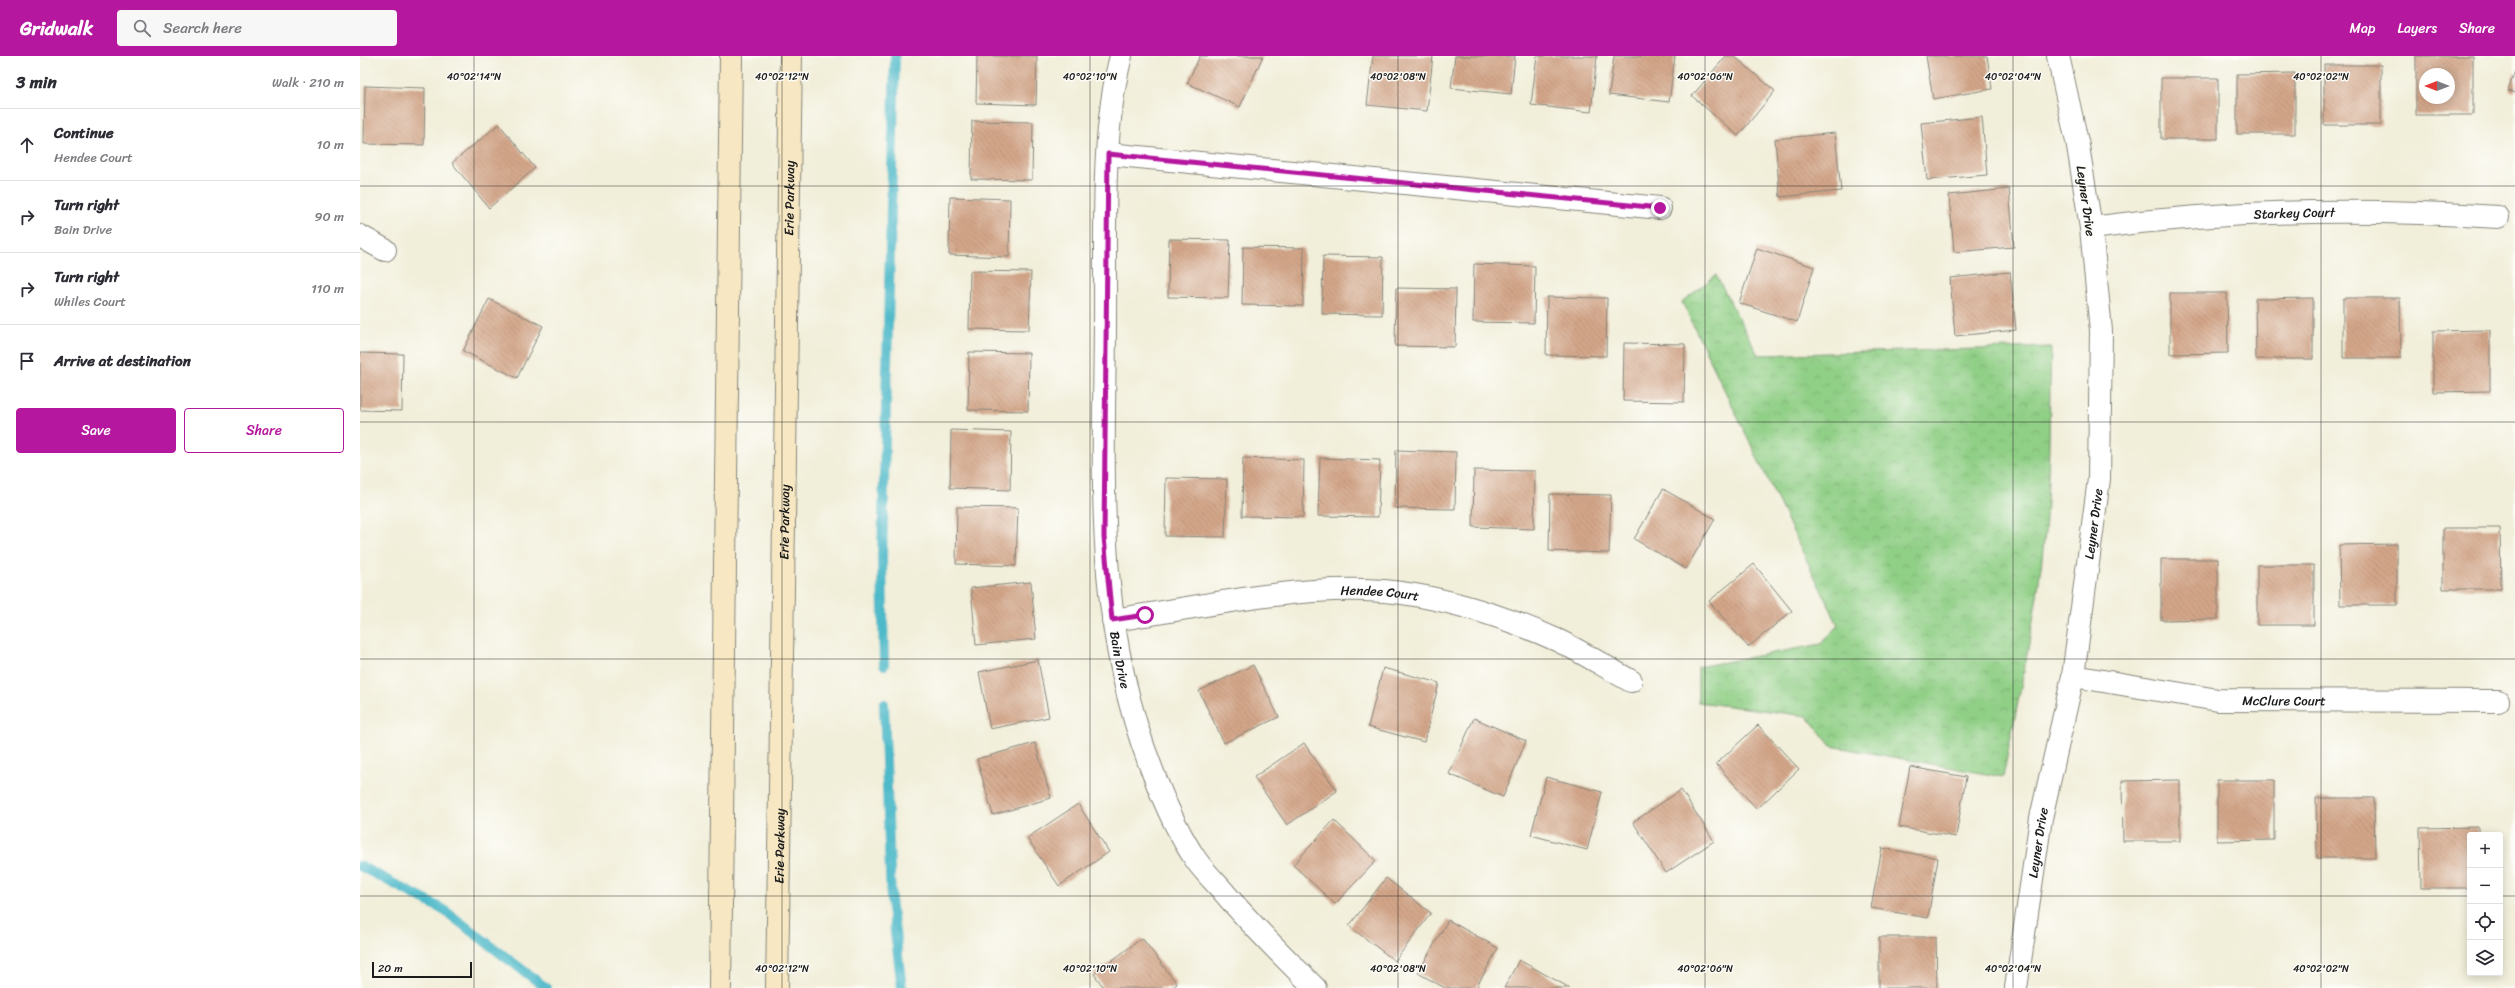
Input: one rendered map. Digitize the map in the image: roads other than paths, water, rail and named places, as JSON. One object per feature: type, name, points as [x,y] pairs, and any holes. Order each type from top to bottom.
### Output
[{"type":"main road","points":[[720,988],[731,56]]},
{"type":"main road","name":"Erie Parkway","points":[[777,988],[791,56]]},
{"type":"street","name":"Bain Drive","points":[[1121,56],[1114,81],[1108,154],[1104,537],[1112,620],[1118,660],[1137,734],[1171,819],[1197,861],[1255,930],[1315,988]]},
{"type":"street","name":"Leyner Drive","points":[[2016,988],[2040,818],[2073,676],[2099,479],[2101,331],[2091,228],[2078,146],[2058,56]]},
{"type":"street","points":[[1108,154],[1660,208]]},
{"type":"street","name":"Starkey Court","points":[[2091,228],[2213,214],[2427,212],[2498,217]]},
{"type":"street","points":[[360,236],[385,250]]},
{"type":"street","name":"Hendee Court","points":[[1112,620],[1294,592],[1372,590],[1421,596],[1480,611],[1559,641],[1630,681]]},
{"type":"street","name":"McClure Court","points":[[2073,676],[2218,700],[2498,701]]},
{"type":"waterway","points":[[884,665],[882,559],[895,56]]},
{"type":"waterway","points":[[884,704],[891,900],[902,988]]},
{"type":"waterway","points":[[360,866],[444,910],[546,988]]}]
